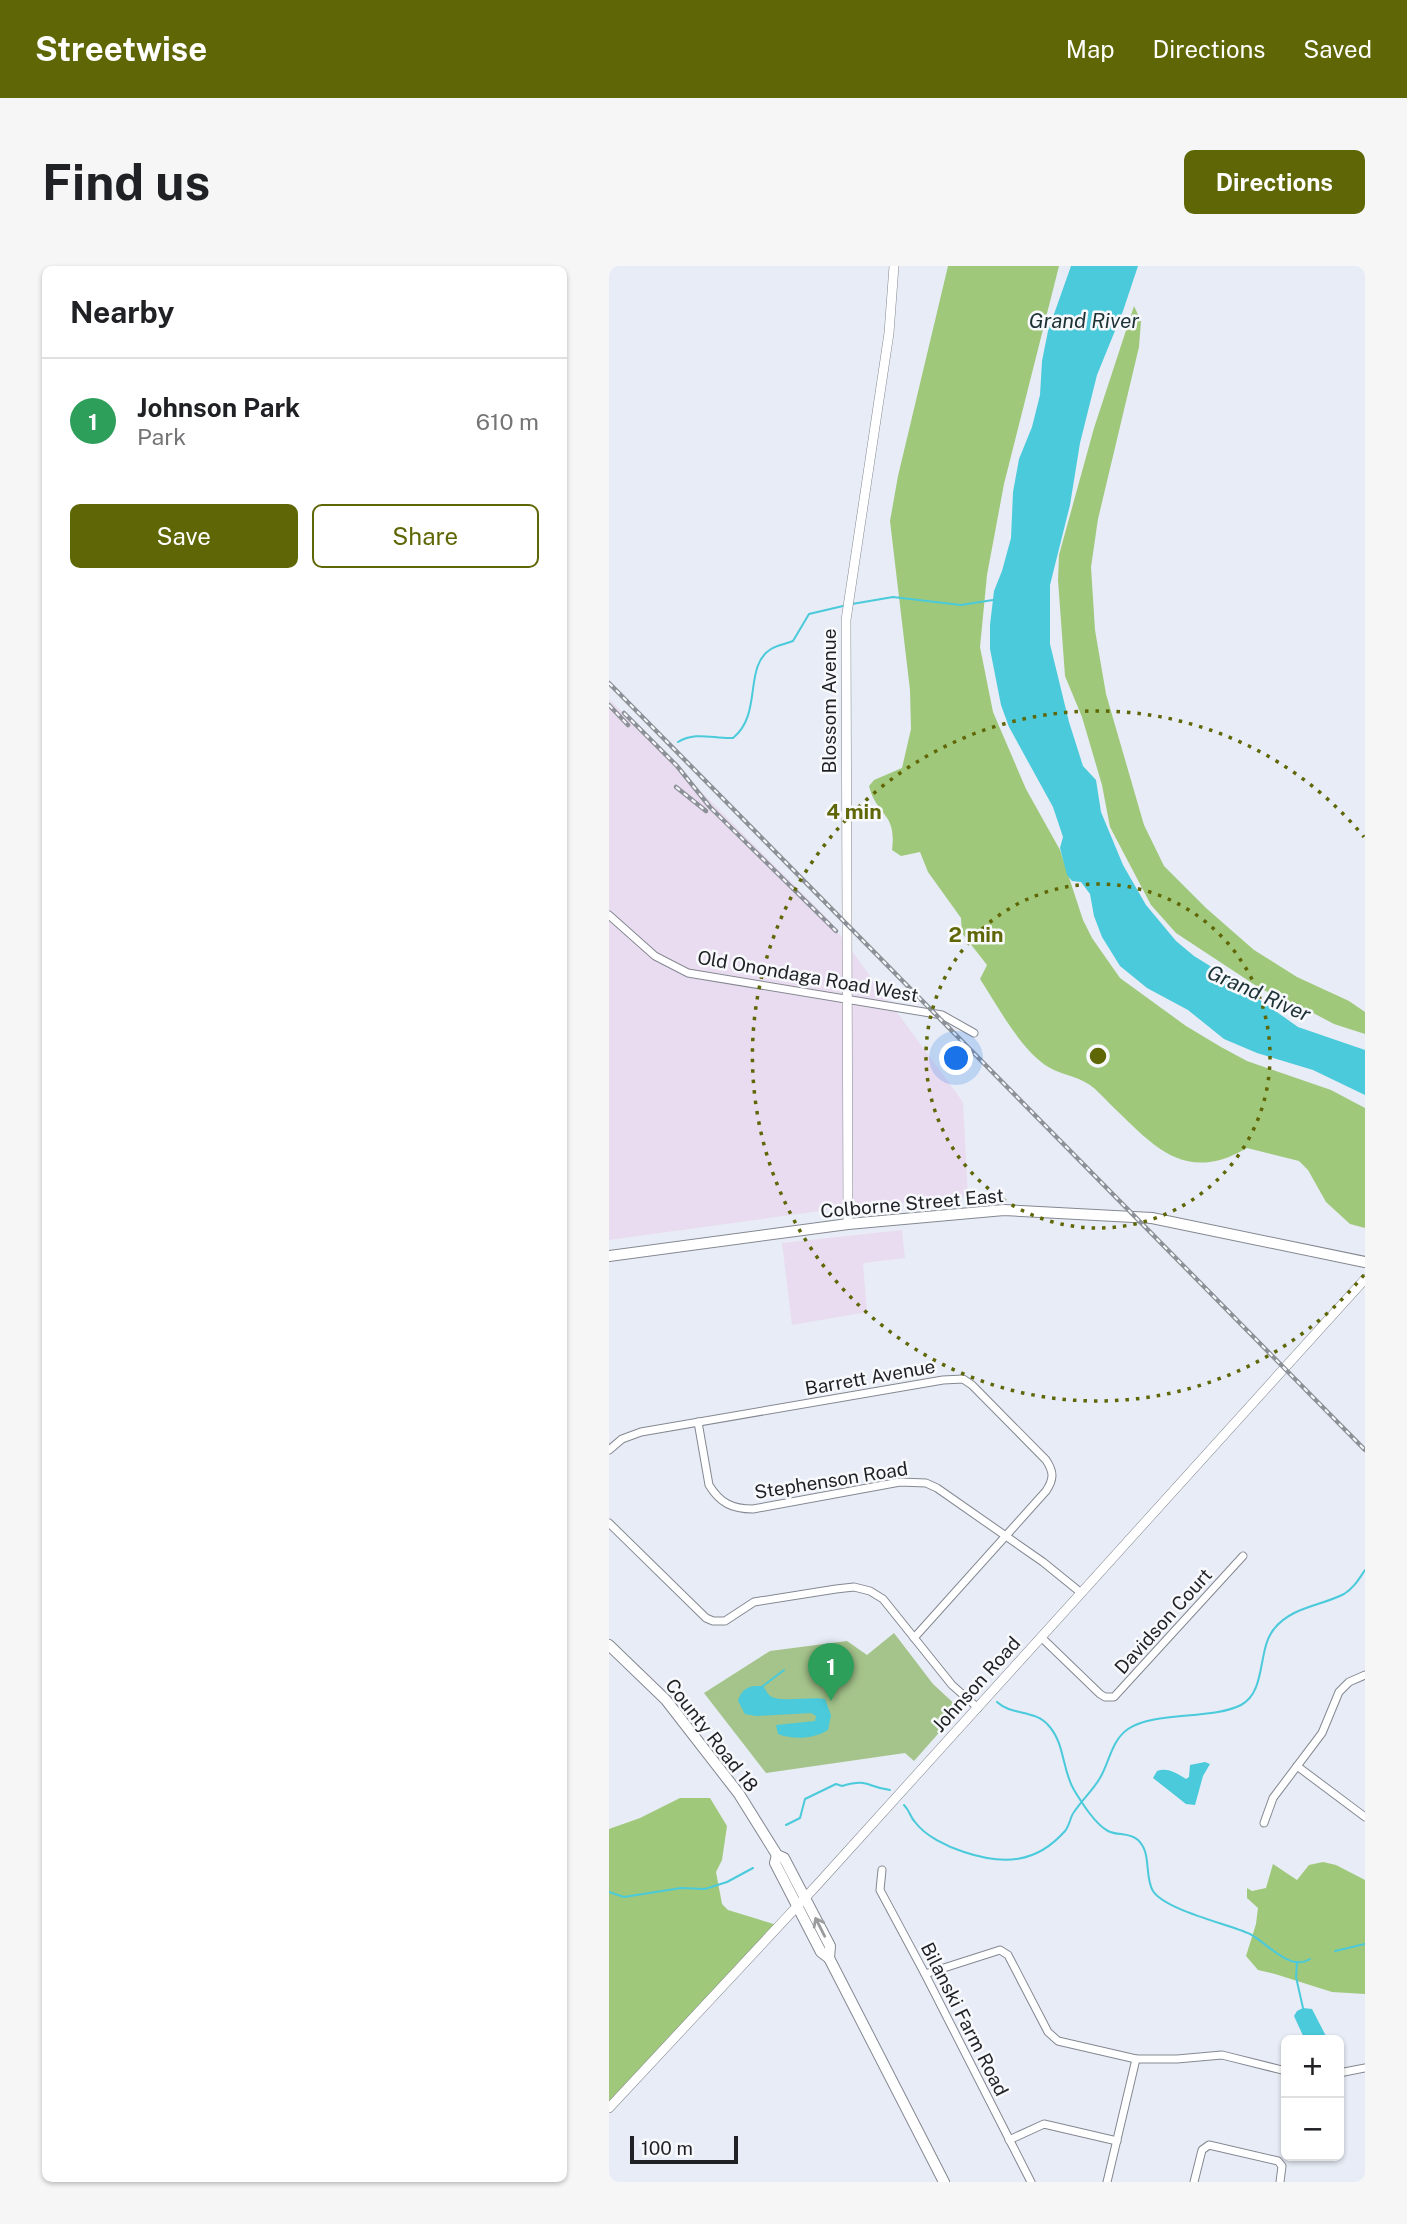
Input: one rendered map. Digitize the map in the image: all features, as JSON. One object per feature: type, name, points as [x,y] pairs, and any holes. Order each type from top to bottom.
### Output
[{"type":"main road","name":"Colborne Street East","points":[[609,1256],[848,1224],[1004,1210],[1152,1218],[1365,1262]]},
{"type":"main road","name":"County Road 18","points":[[609,1645],[666,1700],[739,1794],[777,1855],[775,1863],[830,1947],[829,1958],[944,2182]]},
{"type":"street","name":"Blossom Avenue","points":[[848,1224],[846,620],[890,333],[894,266]]},
{"type":"street","name":"Old Onondaga Road West","points":[[609,915],[655,956],[688,973],[942,1015],[974,1033]]},
{"type":"street","name":"Johnson Road","points":[[609,2108],[1042,1638],[1080,1592],[1365,1279]]},
{"type":"street","name":"Barrett Avenue","points":[[609,1450],[622,1439],[641,1432],[943,1380],[963,1379],[1046,1460],[1053,1470],[1051,1483],[914,1638]]},
{"type":"street","name":"Stephenson Road","points":[[698,1422],[709,1485],[725,1504],[753,1509],[913,1481],[926,1483],[1043,1562],[1080,1592]]},
{"type":"street","points":[[609,1522],[710,1620],[725,1621],[754,1602],[854,1587],[870,1591],[883,1599],[952,1685],[978,1708]]},
{"type":"street","name":"Davidson Court","points":[[1042,1638],[1100,1694],[1114,1697],[1243,1556]]},
{"type":"street","points":[[1264,1823],[1273,1798],[1322,1733],[1339,1692],[1349,1682],[1364,1677]]},
{"type":"street","points":[[1297,1766],[1365,1817]]},
{"type":"street","name":"Bilanski Farm Road","points":[[882,1870],[880,1890],[1031,2182]]},
{"type":"street","points":[[925,1974],[993,1951],[1004,1951],[1052,2037],[1062,2042],[1136,2059],[1222,2055],[1281,2070]]},
{"type":"street","points":[[1107,2182],[1136,2059]]},
{"type":"street","points":[[1344,2072],[1365,2068]]},
{"type":"street","points":[[1009,2140],[1044,2124],[1117,2141]]},
{"type":"street","points":[[1194,2182],[1202,2150],[1209,2145],[1278,2161],[1282,2166],[1280,2182]]},
{"type":"shaded area","points":[[609,699],[829,920],[963,1102],[968,1197],[834,1209],[609,1240]]},
{"type":"shaded area","points":[[902,1230],[905,1258],[863,1263],[867,1312],[792,1325],[782,1243]]},
{"type":"green space","points":[[948,266],[1059,266],[1004,484],[987,575],[980,647],[993,712],[1026,789],[1060,850],[1083,920],[1120,978],[1186,1026],[1247,1061],[1331,1090],[1365,1108],[1365,1228],[1350,1224],[1326,1202],[1308,1170],[1299,1161],[1247,1148],[1225,1158],[1205,1162],[1187,1161],[1171,1155],[1140,1133],[1090,1085],[1045,1065],[1017,1036],[980,979],[987,965],[962,933],[961,918],[928,872],[920,852],[901,856],[892,850],[892,828],[872,796],[869,786],[874,780],[902,768],[911,729],[910,690],[890,521],[898,476]]},
{"type":"green space","points":[[1134,306],[1141,321],[1139,347],[1098,519],[1091,567],[1095,630],[1106,694],[1144,825],[1164,866],[1206,908],[1254,950],[1297,977],[1349,1001],[1365,1012],[1365,1034],[1334,1024],[1261,989],[1176,933],[1151,905],[1110,827],[1102,785],[1082,717],[1065,676],[1058,580],[1059,555],[1094,428]]},
{"type":"green space","points":[[894,1633],[933,1684],[960,1709],[914,1761],[905,1753],[766,1773],[704,1693],[770,1651],[847,1641],[867,1655]]},
{"type":"green space","points":[[680,1798],[710,1798],[727,1826],[722,1860],[716,1872],[722,1904],[728,1910],[777,1925],[609,2110],[609,1829],[640,1818]]},
{"type":"green space","points":[[1323,1862],[1336,1865],[1365,1880],[1365,1994],[1332,1992],[1258,1970],[1246,1956],[1258,1908],[1247,1898],[1247,1888],[1252,1891],[1266,1888],[1273,1864],[1297,1880],[1309,1865]]},
{"type":"water","name":"Grand River","points":[[1071,266],[1138,266],[1097,375],[1050,585],[1050,644],[1083,766],[1096,780],[1101,812],[1123,865],[1146,905],[1176,941],[1298,1027],[1365,1050],[1365,1095],[1313,1070],[1257,1053],[1224,1039],[1188,1010],[1147,988],[1120,966],[1102,937],[1090,894],[1081,882],[1072,881],[1067,875],[1060,848],[1063,837],[1053,807],[1009,727],[1001,705],[990,649],[994,591],[1011,538],[1013,492],[1019,459],[1032,427],[1040,395],[1042,361],[1048,331]]},
{"type":"water","points":[[754,1686],[763,1686],[770,1696],[775,1698],[825,1699],[831,1715],[828,1730],[803,1738],[778,1734],[776,1725],[815,1721],[816,1716],[811,1713],[756,1716],[745,1714],[738,1701],[744,1691]]},
{"type":"water","points":[[1205,1762],[1210,1764],[1203,1776],[1195,1805],[1186,1804],[1153,1778],[1157,1771],[1168,1770],[1186,1779],[1189,1777],[1190,1765]]},
{"type":"water","points":[[1303,2008],[1312,2009],[1325,2035],[1303,2035],[1294,2016]]},
{"type":"waterway","points":[[852,604],[893,597],[961,605],[993,600]]},
{"type":"waterway","points":[[678,742],[698,736],[733,738],[748,716],[757,667],[763,657],[773,648],[793,641],[809,614],[843,606]]},
{"type":"waterway","points":[[904,1805],[919,1827],[944,1844],[992,1859],[1031,1856],[1054,1842],[1067,1829],[1073,1814],[1100,1778],[1114,1745],[1122,1734],[1139,1723],[1168,1717],[1215,1713],[1241,1705],[1255,1690],[1265,1647],[1274,1629],[1298,1611],[1347,1592],[1365,1570]]},
{"type":"waterway","points":[[763,1686],[784,1670]]},
{"type":"waterway","points":[[997,1702],[1009,1709],[1037,1717],[1049,1726],[1058,1741],[1070,1782],[1077,1795],[1089,1813],[1108,1831],[1138,1840],[1147,1858],[1150,1885],[1160,1898],[1183,1910],[1250,1934],[1287,1959],[1295,1962],[1310,1959]]},
{"type":"waterway","points":[[786,1825],[800,1818],[805,1799],[836,1784],[842,1786],[863,1783],[890,1790]]},
{"type":"waterway","points":[[609,1892],[624,1897],[681,1888],[705,1889],[727,1882],[753,1868]]},
{"type":"waterway","points":[[1335,1951],[1365,1944]]},
{"type":"waterway","points":[[1297,1963],[1296,1977],[1303,2008]]},
{"type":"railway","points":[[609,683],[1365,1450]]},
{"type":"railway","points":[[609,705],[628,725]]},
{"type":"railway","points":[[624,713],[677,766],[710,807],[836,931]]},
{"type":"railway","points":[[676,787],[706,811]]},
{"type":"place","name":"Johnson Park","points":[[831,1701]]}]
